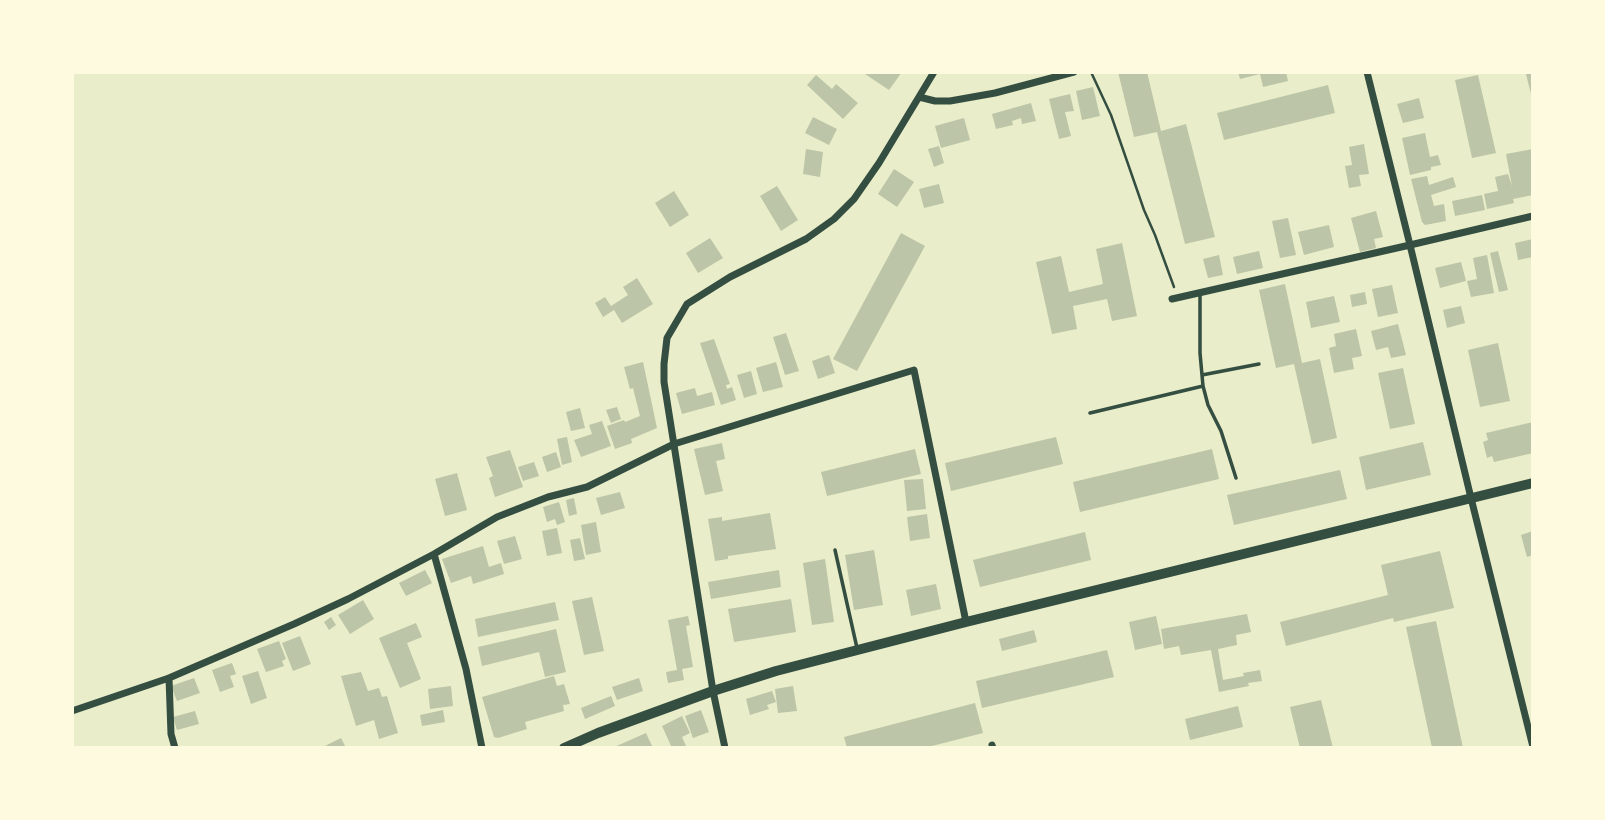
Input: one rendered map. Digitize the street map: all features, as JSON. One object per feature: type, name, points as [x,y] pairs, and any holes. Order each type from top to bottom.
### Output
[{"type":"main road","points":[[564,748],[713,691],[776,671],[1533,483]]},
{"type":"street","points":[[725,748],[713,691],[664,382],[667,338],[687,304],[730,277],[806,239],[834,219],[854,199],[934,72]]},
{"type":"street","points":[[919,97],[950,101],[995,93],[1074,72]]},
{"type":"street","points":[[1367,72],[1533,747]]},
{"type":"street","points":[[1175,298],[1533,216]]},
{"type":"street","points":[[72,711],[169,678],[316,614],[435,554],[497,517],[548,497],[594,484],[674,444],[914,370],[966,622]]},
{"type":"street","points":[[435,554],[466,669],[482,748]]},
{"type":"street","points":[[169,678],[171,734],[175,748]]},
{"type":"lane","points":[[1200,293],[1203,386],[1236,478]]},
{"type":"lane","points":[[1202,375],[1259,364]]},
{"type":"lane","points":[[1090,413],[1203,386]]},
{"type":"lane","points":[[835,550],[858,650]]},
{"type":"path","points":[[1091,72],[1111,115],[1175,298]]},
{"type":"building","points":[[862,72],[902,72],[889,90]]},
{"type":"building","points":[[1118,72],[1147,72],[1161,131],[1186,124],[1215,237],[1185,244],[1157,132],[1134,137]]},
{"type":"building","points":[[1238,72],[1286,72],[1288,81],[1263,87],[1260,74],[1240,79]]},
{"type":"building","points":[[1533,72],[1533,98],[1532,98],[1526,74]]},
{"type":"building","points":[[816,75],[832,89],[836,84],[858,103],[843,119],[807,85]]},
{"type":"building","points":[[1478,75],[1496,153],[1472,158],[1455,80]]},
{"type":"building","points":[[1328,85],[1335,113],[1224,140],[1217,113]]},
{"type":"building","points":[[1093,87],[1100,116],[1082,120],[1076,91]]},
{"type":"building","points":[[1070,94],[1074,111],[1065,112],[1071,136],[1059,139],[1049,99]]},
{"type":"building","points":[[1419,98],[1424,118],[1403,123],[1397,104]]},
{"type":"building","points":[[1031,103],[1036,121],[1022,124],[1021,118],[1012,121],[1013,125],[996,129],[992,114]]},
{"type":"building","points":[[813,117],[837,129],[829,145],[805,133]]},
{"type":"building","points":[[964,118],[970,140],[941,148],[935,126]]},
{"type":"building","points":[[1425,133],[1430,157],[1438,155],[1441,165],[1410,175],[1402,138]]},
{"type":"building","points":[[1364,144],[1369,174],[1359,175],[1361,186],[1349,188],[1345,166],[1352,165],[1349,147]]},
{"type":"building","points":[[939,146],[944,163],[934,167],[928,149]]},
{"type":"building","points":[[806,149],[823,152],[820,177],[803,174]]},
{"type":"building","points":[[1533,149],[1533,195],[1513,199],[1514,203],[1487,209],[1484,194],[1498,191],[1495,177],[1508,174],[1512,186],[1506,154]]},
{"type":"building","points":[[894,169],[914,182],[897,207],[878,194]]},
{"type":"building","points":[[1427,176],[1429,185],[1453,177],[1456,187],[1431,195],[1434,206],[1444,204],[1446,221],[1425,225],[1411,179]]},
{"type":"building","points":[[939,184],[944,203],[924,208],[919,189]]},
{"type":"building","points":[[777,186],[798,220],[781,231],[760,196]]},
{"type":"building","points":[[674,191],[689,215],[670,227],[655,203]]},
{"type":"building","points":[[1482,195],[1485,210],[1455,216],[1452,201]]},
{"type":"building","points":[[1376,211],[1383,237],[1374,239],[1376,248],[1360,252],[1351,218]]},
{"type":"building","points":[[1288,218],[1296,255],[1280,258],[1272,221]]},
{"type":"building","points":[[1329,225],[1334,247],[1304,255],[1298,232]]},
{"type":"building","points":[[901,233],[925,246],[857,371],[833,359]]},
{"type":"building","points":[[710,238],[723,258],[698,273],[686,253]]},
{"type":"building","points":[[1533,239],[1533,257],[1518,260],[1515,243]]},
{"type":"building","points":[[1122,243],[1137,316],[1112,321],[1107,299],[1073,306],[1077,329],[1052,334],[1036,262],[1061,256],[1069,292],[1103,284],[1096,249]]},
{"type":"building","points":[[1259,251],[1263,268],[1237,274],[1233,257]]},
{"type":"building","points":[[1498,251],[1508,290],[1499,292],[1490,253]]},
{"type":"building","points":[[1219,255],[1223,275],[1208,278],[1203,259]]},
{"type":"building","points":[[1487,255],[1494,293],[1471,297],[1467,281],[1477,279],[1473,258]]},
{"type":"building","points":[[1461,262],[1466,281],[1440,288],[1435,268]]},
{"type":"building","points":[[637,278],[653,304],[622,323],[614,310],[603,317],[595,303],[605,297],[611,306],[628,295],[623,287]]},
{"type":"building","points":[[1285,284],[1302,363],[1320,359],[1337,438],[1312,444],[1294,364],[1276,368],[1259,290]]},
{"type":"building","points":[[1392,285],[1398,313],[1378,317],[1372,289]]},
{"type":"building","points":[[1365,292],[1367,304],[1352,307],[1350,295]]},
{"type":"building","points":[[1334,296],[1340,322],[1311,328],[1306,302]]},
{"type":"building","points":[[1461,306],[1465,323],[1447,328],[1443,310]]},
{"type":"building","points":[[1398,324],[1406,355],[1391,358],[1388,347],[1376,350],[1371,331]]},
{"type":"building","points":[[1356,329],[1362,356],[1352,358],[1354,369],[1334,373],[1329,348],[1336,346],[1334,334]]},
{"type":"building","points":[[786,333],[799,371],[785,375],[773,337]]},
{"type":"building","points":[[714,339],[730,384],[726,385],[727,389],[732,387],[736,400],[721,405],[700,343]]},
{"type":"building","points":[[1498,343],[1510,401],[1480,407],[1468,350]]},
{"type":"building","points":[[829,355],[835,373],[818,379],[812,361]]},
{"type":"building","points":[[643,362],[657,428],[631,439],[632,443],[615,449],[607,426],[640,416],[624,367]]},
{"type":"building","points":[[776,362],[783,387],[763,392],[756,368]]},
{"type":"building","points":[[1403,368],[1415,424],[1390,429],[1378,373]]},
{"type":"building","points":[[751,371],[757,394],[744,398],[737,375]]},
{"type":"building","points":[[695,388],[697,396],[712,392],[715,405],[682,414],[676,393]]},
{"type":"building","points":[[617,407],[621,419],[611,423],[606,410]]},
{"type":"building","points":[[580,408],[585,428],[571,431],[566,412]]},
{"type":"building","points":[[602,421],[611,446],[581,457],[574,440],[592,434],[589,425]]},
{"type":"building","points":[[1533,422],[1533,453],[1494,462],[1492,456],[1487,458],[1483,442],[1488,440],[1486,433]]},
{"type":"building","points":[[567,437],[572,462],[562,465],[557,439]]},
{"type":"building","points":[[1056,437],[1063,464],[951,491],[945,463]]},
{"type":"building","points":[[1423,442],[1431,475],[1366,490],[1359,457]]},
{"type":"building","points":[[722,443],[725,459],[716,461],[723,491],[705,495],[694,449]]},
{"type":"building","points":[[915,449],[921,474],[827,496],[821,472]]},
{"type":"building","points":[[1212,449],[1219,479],[1080,512],[1073,482]]},
{"type":"building","points":[[510,450],[523,487],[495,497],[489,478],[493,476],[486,457]]},
{"type":"building","points":[[556,452],[561,467],[547,472],[542,457]]},
{"type":"building","points":[[534,462],[539,476],[523,481],[518,467]]},
{"type":"building","points":[[1340,470],[1347,499],[1234,525],[1227,495]]},
{"type":"building","points":[[457,473],[467,510],[445,516],[435,479]]},
{"type":"building","points":[[923,479],[926,509],[907,511],[904,480]]},
{"type":"building","points":[[620,492],[625,508],[601,515],[596,498]]},
{"type":"building","points":[[574,498],[577,514],[569,516],[566,500]]},
{"type":"building","points":[[559,502],[565,522],[557,525],[555,519],[547,522],[543,507]]},
{"type":"building","points":[[770,513],[776,549],[728,556],[728,559],[715,561],[708,519],[722,517],[722,521]]},
{"type":"building","points":[[927,514],[930,538],[910,541],[907,517]]},
{"type":"building","points":[[596,522],[601,552],[586,555],[581,525]]},
{"type":"building","points":[[557,528],[562,553],[547,556],[542,531]]},
{"type":"building","points":[[1533,531],[1533,555],[1527,557],[1521,535]]},
{"type":"building","points":[[1085,532],[1091,560],[980,587],[973,560]]},
{"type":"building","points":[[515,536],[522,559],[504,564],[497,541]]},
{"type":"building","points":[[580,538],[585,559],[574,561],[570,540]]},
{"type":"building","points":[[483,546],[489,567],[501,563],[504,574],[473,584],[471,576],[451,583],[442,559]]},
{"type":"building","points":[[874,550],[883,605],[854,610],[845,555]]},
{"type":"building","points":[[1440,551],[1454,608],[1394,622],[1393,618],[1286,646],[1280,622],[1388,595],[1381,565]]},
{"type":"building","points":[[825,559],[834,622],[812,625],[803,563]]},
{"type":"building","points":[[425,570],[432,583],[406,596],[399,583]]},
{"type":"building","points":[[779,570],[781,587],[711,599],[708,582]]},
{"type":"building","points":[[936,584],[941,609],[911,616],[906,590]]},
{"type":"building","points":[[592,597],[604,651],[584,655],[572,601]]},
{"type":"building","points":[[791,599],[796,632],[734,642],[728,609]]},
{"type":"building","points":[[363,600],[374,619],[350,634],[338,615]]},
{"type":"building","points":[[555,602],[559,620],[478,637],[475,619]]},
{"type":"building","points":[[1247,614],[1251,632],[1236,635],[1237,645],[1218,649],[1223,680],[1260,670],[1262,681],[1219,692],[1211,650],[1181,655],[1179,646],[1164,649],[1161,629]]},
{"type":"building","points":[[688,616],[690,625],[686,626],[693,667],[682,669],[684,680],[668,683],[666,672],[677,670],[668,620]]},
{"type":"building","points":[[1156,616],[1162,644],[1135,650],[1129,622]]},
{"type":"building","points":[[331,617],[336,625],[329,630],[324,622]]},
{"type":"building","points":[[1436,621],[1463,748],[1432,748],[1406,627]]},
{"type":"building","points":[[416,623],[422,637],[407,643],[421,679],[400,688],[379,638]]},
{"type":"building","points":[[556,629],[566,672],[545,677],[539,652],[482,666],[478,647]]},
{"type":"building","points":[[1034,630],[1037,642],[1002,651],[999,639]]},
{"type":"building","points":[[300,636],[311,664],[293,671],[282,643]]},
{"type":"building","points":[[279,641],[286,659],[282,661],[284,666],[266,672],[257,649]]},
{"type":"building","points":[[1107,650],[1114,677],[982,708],[976,681]]},
{"type":"building","points":[[232,663],[236,674],[230,676],[234,687],[220,692],[212,670]]},
{"type":"building","points":[[258,671],[267,698],[251,704],[242,676]]},
{"type":"building","points":[[361,672],[368,691],[379,688],[382,697],[387,696],[398,733],[379,739],[374,720],[356,726],[341,676]]},
{"type":"building","points":[[554,676],[557,686],[564,684],[570,704],[563,705],[564,711],[525,722],[527,729],[494,737],[482,697]]},
{"type":"building","points":[[194,678],[200,693],[177,701],[171,686]]},
{"type":"building","points":[[639,678],[643,691],[617,700],[612,687]]},
{"type":"building","points":[[451,686],[453,706],[430,709],[428,689]]},
{"type":"building","points":[[793,686],[797,711],[778,713],[775,689]]},
{"type":"building","points":[[772,691],[776,702],[767,705],[769,709],[750,715],[746,699]]},
{"type":"building","points":[[611,696],[615,706],[585,719],[581,708]]},
{"type":"building","points":[[1321,700],[1333,748],[1300,748],[1290,707]]},
{"type":"building","points":[[975,703],[983,733],[924,748],[847,748],[844,737]]},
{"type":"building","points":[[1238,706],[1243,727],[1190,740],[1185,719]]},
{"type":"building","points":[[443,710],[445,722],[422,726],[420,715]]},
{"type":"building","points":[[701,710],[709,732],[693,738],[685,716]]},
{"type":"building","points":[[195,711],[199,724],[177,730],[173,717]]},
{"type":"building","points":[[682,716],[690,733],[682,737],[686,746],[672,748],[662,726]]},
{"type":"building","points":[[646,733],[653,748],[612,748]]},
{"type":"building","points":[[341,738],[346,748],[321,748]]}]
